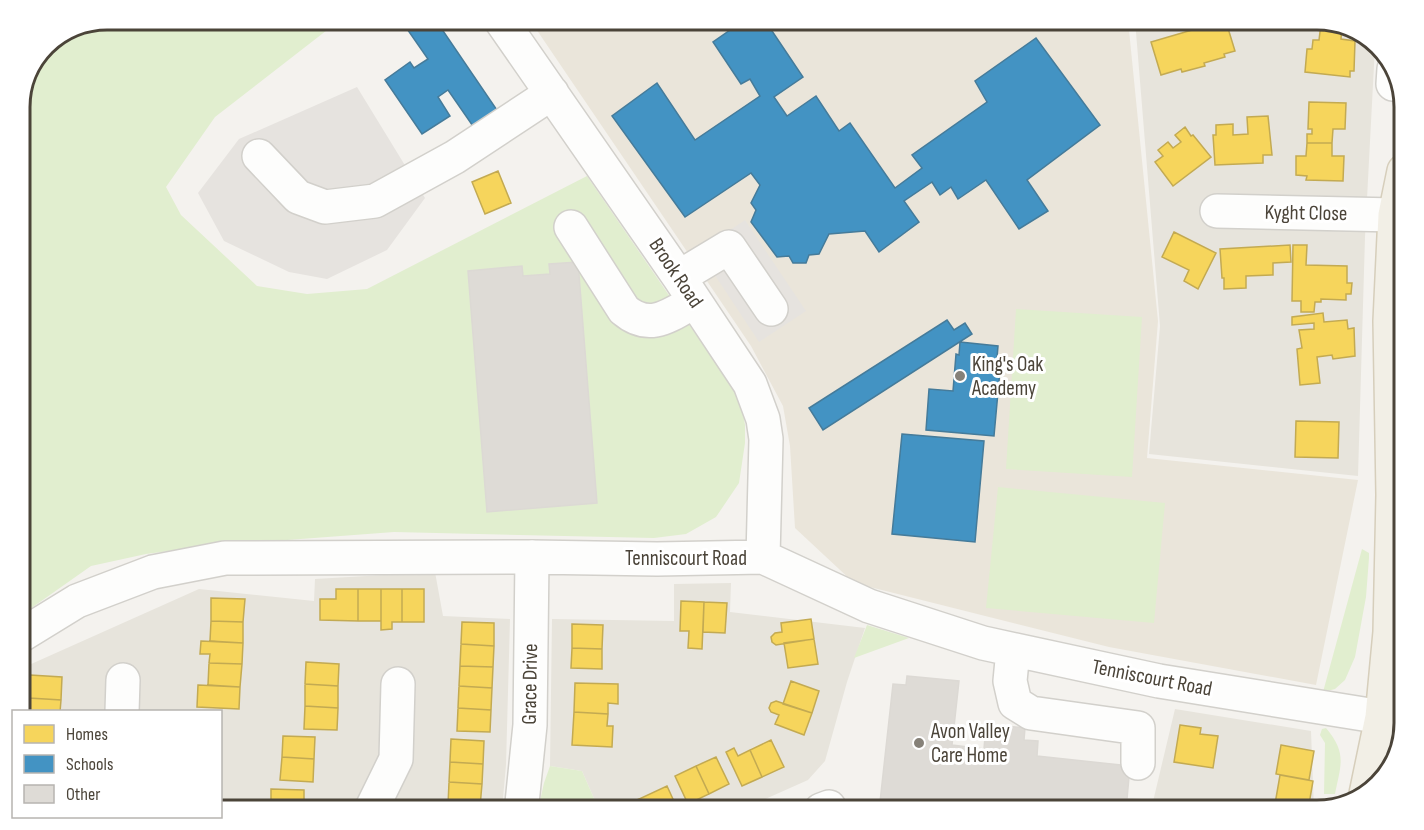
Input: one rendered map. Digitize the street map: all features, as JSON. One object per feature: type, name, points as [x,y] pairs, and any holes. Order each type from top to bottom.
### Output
[{"type":"main road","points":[[1369,779],[1382,717],[1390,632],[1393,495],[1390,321],[1394,236]]},
{"type":"street","name":"Brook Road","points":[[507,30],[750,384],[763,420],[766,439],[763,557]]},
{"type":"street","points":[[259,156],[298,197],[325,207],[375,201],[455,157],[552,93]]},
{"type":"street","name":"Kyght Close","points":[[1217,210],[1394,215]]},
{"type":"street","points":[[571,226],[624,310],[633,318],[645,321],[663,318],[687,289],[729,247],[771,309]]},
{"type":"street","name":"Grace Drive","points":[[522,800],[530,725],[532,557]]},
{"type":"street","name":"Tenniscourt Road","points":[[30,630],[77,601],[153,572],[225,558],[657,559],[763,557],[869,606],[982,643],[1159,681],[1382,717]]},
{"type":"street","points":[[1014,650],[1010,681],[1015,703],[1031,713],[1138,728],[1138,763]]},
{"type":"street","points":[[122,710],[123,680]]},
{"type":"street","points":[[376,800],[396,759],[398,684]]},
{"type":"shaded area","name":"King's Oak Academy","points":[[537,30],[1129,30],[1158,321],[1147,458],[1358,480],[1316,685],[1109,647],[854,583],[795,528],[790,446],[783,406],[751,346]]},
{"type":"shaded area","points":[[1136,30],[1317,30],[1337,33],[1356,40],[1374,56],[1365,237],[1358,476],[1149,454],[1160,326]]},
{"type":"shaded area","points":[[357,87],[425,198],[387,250],[327,279],[289,272],[224,241],[198,193],[239,139]]},
{"type":"shaded area","points":[[745,220],[806,311],[759,342],[699,251]]},
{"type":"shaded area","points":[[435,572],[443,616],[510,619],[506,765],[502,800],[222,800],[222,710],[30,710],[30,665],[199,589],[314,601],[315,579]]},
{"type":"shaded area","points":[[731,583],[730,612],[865,628],[825,761],[808,780],[763,800],[595,800],[582,771],[550,766],[552,619],[674,621],[674,584]]},
{"type":"shaded area","points":[[1175,709],[1311,731],[1314,800],[1153,800]]},
{"type":"green space","points":[[327,30],[215,117],[166,187],[181,215],[257,286],[307,294],[367,289],[587,176],[741,400],[745,443],[739,483],[716,517],[686,534],[654,538],[394,532],[207,546],[146,554],[91,566],[30,609],[30,102],[33,87],[43,64],[64,43],[92,31]]},
{"type":"green space","points":[[1016,309],[1142,317],[1132,477],[1006,469]]},
{"type":"green space","points":[[998,487],[1165,503],[1154,623],[986,608]]},
{"type":"green space","points":[[1362,549],[1369,553],[1369,558],[1366,597],[1355,657],[1345,680],[1335,689],[1323,692]]},
{"type":"green space","points":[[867,625],[909,638],[854,658]]},
{"type":"green space","points":[[1326,728],[1337,745],[1341,759],[1335,794],[1324,794],[1325,743],[1320,735],[1322,729]]},
{"type":"green space","points":[[550,766],[582,771],[595,800],[540,800]]},
{"type":"building: Homes","points":[[1192,30],[1229,30],[1235,51],[1224,54],[1225,57],[1204,63],[1205,66],[1182,72],[1181,69],[1161,75],[1151,42]]},
{"type":"building: Homes","points":[[1320,30],[1337,33],[1341,34],[1341,39],[1355,41],[1354,71],[1350,71],[1350,77],[1305,72],[1307,49],[1312,49],[1313,40],[1319,40]]},
{"type":"building: Homes","points":[[1309,102],[1346,103],[1345,129],[1333,129],[1332,143],[1307,143],[1307,134],[1312,134],[1312,129],[1308,129]]},
{"type":"building: Homes","points":[[1268,116],[1272,155],[1263,155],[1263,163],[1215,165],[1213,135],[1216,135],[1216,125],[1233,124],[1233,135],[1248,134],[1247,117]]},
{"type":"building: Homes","points":[[1185,127],[1211,157],[1173,186],[1155,162],[1163,156],[1158,150],[1168,142],[1173,148],[1181,142],[1175,135]]},
{"type":"building: Homes","points":[[1307,143],[1332,143],[1332,156],[1344,156],[1343,181],[1306,180],[1307,176],[1296,175],[1296,156],[1306,156]]},
{"type":"building: Homes","points":[[498,171],[511,203],[485,214],[472,182]]},
{"type":"building: Homes","points":[[1174,232],[1216,253],[1198,289],[1184,281],[1189,270],[1162,257]]},
{"type":"building: Homes","points":[[1290,245],[1291,262],[1273,263],[1273,275],[1246,276],[1246,288],[1224,289],[1220,249]]},
{"type":"building: Homes","points":[[1293,245],[1307,245],[1306,265],[1347,266],[1347,283],[1352,283],[1351,294],[1346,294],[1346,300],[1321,299],[1321,302],[1315,302],[1314,312],[1301,312],[1301,301],[1292,301]]},
{"type":"building: Homes","points":[[1323,313],[1324,322],[1347,320],[1348,329],[1354,328],[1355,356],[1333,359],[1332,355],[1317,357],[1320,383],[1300,385],[1297,349],[1302,348],[1299,330],[1314,329],[1314,323],[1292,325],[1292,317]]},
{"type":"building: Homes","points":[[1296,421],[1339,422],[1338,458],[1295,457]]},
{"type":"building: Homes","points":[[336,589],[358,589],[358,621],[320,620],[320,599],[336,599]]},
{"type":"building: Homes","points":[[358,589],[381,589],[381,621],[358,621]]},
{"type":"building: Homes","points":[[381,589],[402,589],[402,622],[392,622],[392,629],[381,630]]},
{"type":"building: Homes","points":[[402,589],[424,589],[424,622],[402,622]]},
{"type":"building: Homes","points":[[211,598],[245,599],[243,622],[211,621]]},
{"type":"building: Homes","points":[[681,601],[704,602],[702,649],[688,648],[689,631],[680,631]]},
{"type":"building: Homes","points":[[704,602],[727,603],[725,633],[703,632]]},
{"type":"building: Homes","points":[[811,619],[814,639],[776,645],[772,642],[771,637],[775,633],[782,632],[781,623]]},
{"type":"building: Homes","points":[[211,621],[243,622],[243,643],[210,641]]},
{"type":"building: Homes","points":[[462,622],[494,623],[494,646],[461,644]]},
{"type":"building: Homes","points":[[572,624],[603,625],[602,649],[572,648]]},
{"type":"building: Homes","points":[[814,639],[818,664],[788,668],[784,643]]},
{"type":"building: Homes","points":[[201,641],[243,643],[242,664],[209,663],[210,654],[200,654]]},
{"type":"building: Homes","points":[[461,644],[494,646],[493,667],[460,666]]},
{"type":"building: Homes","points":[[572,648],[602,649],[602,669],[571,668]]},
{"type":"building: Homes","points":[[306,662],[339,664],[338,686],[305,684]]},
{"type":"building: Homes","points":[[209,663],[242,664],[240,687],[208,685]]},
{"type":"building: Homes","points":[[460,666],[493,667],[492,688],[459,686]]},
{"type":"building: Homes","points":[[30,675],[62,677],[61,700],[30,698]]},
{"type":"building: Homes","points":[[791,681],[819,691],[812,713],[783,704]]},
{"type":"building: Homes","points":[[575,683],[618,684],[618,704],[608,703],[608,714],[574,712]]},
{"type":"building: Homes","points":[[305,684],[338,686],[338,708],[305,706]]},
{"type":"building: Homes","points":[[198,685],[240,687],[239,709],[197,707]]},
{"type":"building: Homes","points":[[459,686],[492,688],[491,710],[458,708]]},
{"type":"building: Homes","points":[[30,698],[61,700],[60,710],[30,710]]},
{"type":"building: Homes","points":[[776,701],[812,713],[804,735],[775,724],[779,715],[771,712],[769,708],[771,703]]},
{"type":"building: Homes","points":[[305,706],[338,708],[337,730],[304,729]]},
{"type":"building: Homes","points":[[458,708],[491,710],[490,732],[457,731]]},
{"type":"building: Homes","points":[[574,712],[608,714],[607,726],[613,726],[612,747],[572,745]]},
{"type":"building: Homes","points":[[1180,725],[1201,728],[1200,734],[1218,736],[1213,768],[1174,762]]},
{"type":"building: Homes","points":[[283,736],[315,737],[314,759],[282,757]]},
{"type":"building: Homes","points":[[451,739],[484,741],[483,764],[450,762]]},
{"type":"building: Homes","points":[[771,740],[784,767],[762,777],[750,750]]},
{"type":"building: Homes","points":[[1281,745],[1314,751],[1309,780],[1276,774]]},
{"type":"building: Homes","points":[[734,748],[738,756],[750,750],[762,777],[742,786],[726,752]]},
{"type":"building: Homes","points":[[282,757],[314,759],[313,782],[280,780]]},
{"type":"building: Homes","points":[[716,757],[729,784],[709,794],[696,766]]},
{"type":"building: Homes","points":[[450,762],[483,764],[482,784],[449,782]]},
{"type":"building: Homes","points":[[696,766],[709,794],[696,800],[686,800],[675,776]]},
{"type":"building: Homes","points":[[1280,775],[1313,781],[1310,800],[1276,800]]},
{"type":"building: Homes","points":[[449,782],[482,784],[481,800],[448,800]]},
{"type":"building: Homes","points":[[667,786],[673,800],[640,800]]},
{"type":"building: Homes","points":[[271,789],[304,790],[304,800],[271,800]]},
{"type":"building: Schools","points":[[408,30],[442,30],[501,116],[477,132],[448,90],[438,97],[450,116],[422,134],[385,80],[410,62],[414,68],[428,59]]},
{"type":"building: Schools","points":[[730,30],[771,30],[803,77],[774,97],[787,116],[816,96],[839,131],[850,123],[895,188],[922,168],[912,155],[987,102],[975,81],[1036,38],[1100,125],[1027,180],[1048,211],[1019,229],[986,180],[958,199],[951,187],[940,195],[932,182],[904,201],[919,222],[879,252],[865,231],[829,234],[819,254],[809,255],[806,263],[793,263],[789,256],[777,257],[751,222],[756,210],[751,203],[760,185],[751,173],[685,217],[612,116],[657,83],[695,140],[760,96],[750,79],[741,84],[713,42]]},
{"type":"building: Schools","points":[[947,320],[954,330],[965,323],[972,334],[823,430],[809,408]]},
{"type":"building: Schools","points":[[960,342],[998,346],[997,358],[1001,359],[994,436],[926,430],[929,389],[953,391],[956,354],[959,355]]},
{"type":"building: Schools","points":[[902,434],[984,441],[975,542],[892,534]]},
{"type":"building: Other","points":[[578,262],[597,503],[487,512],[468,271],[522,266],[523,276],[550,274],[549,264]]},
{"type":"building: Other","name":"Avon Valley Care Home","points":[[907,676],[959,681],[952,745],[984,749],[986,724],[1025,728],[1024,740],[1038,741],[1037,756],[1130,766],[1127,799],[1145,800],[880,800],[893,684],[906,685]]},
{"type":"place","name":"King's Oak Academy","points":[[960,376]]},
{"type":"place","name":"Avon Valley Care Home","points":[[919,743]]}]
